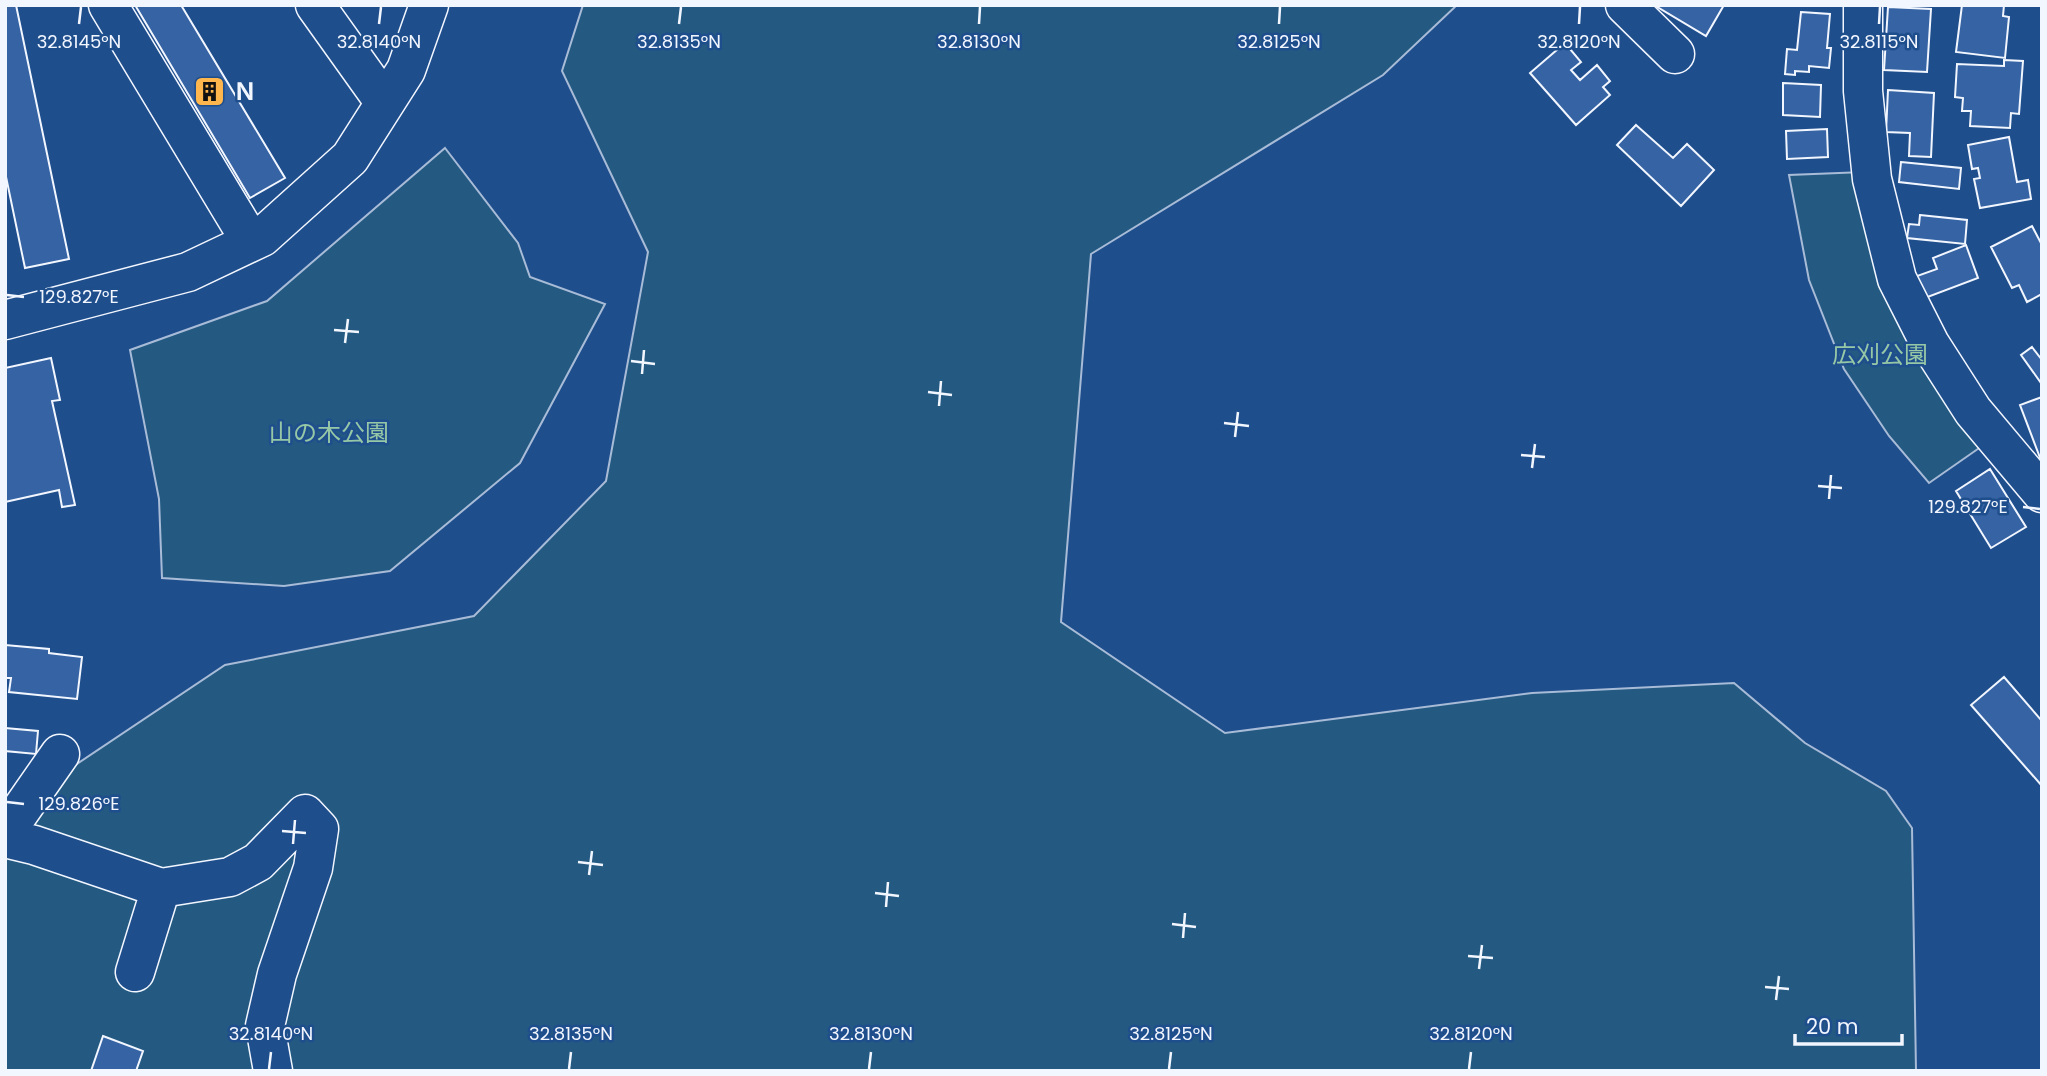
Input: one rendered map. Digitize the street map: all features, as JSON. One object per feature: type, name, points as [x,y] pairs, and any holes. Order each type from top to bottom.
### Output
[{"type":"street","points":[[108,5],[251,243]]},
{"type":"street","points":[[315,5],[385,103]]},
{"type":"street","points":[[5,320],[188,272],[262,237],[350,158],[406,70],[429,5]]},
{"type":"street","points":[[1625,5],[1675,54]]},
{"type":"street","points":[[1863,5],[1863,91],[1872,179],[1897,279],[1930,344],[1973,411],[2042,493]]},
{"type":"street","points":[[60,754],[5,836],[161,888],[230,877],[258,862],[305,814],[319,829],[313,868],[276,974],[265,1026],[273,1071]]},
{"type":"street","points":[[135,972],[161,888]]},
{"type":"green space","points":[[583,5],[1457,5],[1383,75],[1091,254],[1061,622],[1225,733],[1532,693],[1734,683],[1805,743],[1886,791],[1912,828],[1916,1071],[5,1071],[5,812],[225,665],[474,616],[606,481],[648,252],[562,71]]},
{"type":"green space","name":"山の木公園","points":[[445,148],[518,243],[530,277],[605,304],[520,463],[390,571],[284,586],[162,578],[159,499],[130,350],[267,301]]},
{"type":"green space","name":"広刈公園","points":[[1864,172],[1985,444],[1929,483],[1889,436],[1844,369],[1809,280],[1789,175]]},
{"type":"building","points":[[5,5],[16,5],[69,259],[25,268],[5,172]]},
{"type":"building","name":"Ｎ","points":[[135,5],[181,5],[285,178],[250,198]]},
{"type":"building","points":[[1654,5],[1724,5],[1706,36]]},
{"type":"building","points":[[1962,5],[2004,5],[2003,16],[2009,17],[2005,58],[1956,52]]},
{"type":"building","points":[[1888,7],[1931,9],[1927,72],[1884,70]]},
{"type":"building","points":[[1801,12],[1830,14],[1827,48],[1831,48],[1829,68],[1809,66],[1809,72],[1795,71],[1795,75],[1785,74],[1787,49],[1797,50]]},
{"type":"building","points":[[1565,43],[1581,62],[1571,70],[1580,80],[1597,65],[1610,81],[1603,87],[1610,95],[1576,125],[1530,73]]},
{"type":"building","points":[[2004,60],[2023,61],[2019,114],[2011,113],[2010,128],[1970,126],[1971,111],[1962,111],[1963,98],[1955,97],[1957,64],[2004,66]]},
{"type":"building","points":[[1783,83],[1821,85],[1820,117],[1783,115]]},
{"type":"building","points":[[1888,90],[1934,93],[1931,157],[1909,156],[1910,133],[1886,132]]},
{"type":"building","points":[[1636,125],[1673,158],[1687,144],[1714,170],[1681,206],[1617,145]]},
{"type":"building","points":[[1827,129],[1828,157],[1787,159],[1786,131]]},
{"type":"building","points":[[2009,137],[2017,182],[2028,180],[2031,199],[1980,208],[1974,179],[1980,178],[1978,168],[1972,169],[1968,145]]},
{"type":"building","points":[[1901,162],[1961,168],[1959,189],[1899,182]]},
{"type":"building","points":[[1920,215],[1967,220],[1965,244],[1907,238],[1909,224],[1919,225]]},
{"type":"building","points":[[2032,226],[2042,245],[2042,294],[2027,302],[2019,285],[2012,288],[1991,247]]},
{"type":"building","points":[[1966,245],[1978,278],[1925,298],[1917,276],[1937,269],[1933,258]]},
{"type":"building","points":[[2032,347],[2042,360],[2041,383],[2021,355]]},
{"type":"building","points":[[51,358],[60,400],[52,401],[75,505],[62,507],[59,490],[5,502],[5,368]]},
{"type":"building","points":[[2042,397],[2042,463],[2020,405]]},
{"type":"building","points":[[1990,469],[2026,527],[1991,548],[1956,491]]},
{"type":"building","points":[[5,645],[49,649],[49,653],[82,657],[77,699],[9,692],[11,678],[5,678]]},
{"type":"building","points":[[2004,677],[2042,721],[2042,786],[1971,705]]},
{"type":"building","points":[[5,728],[38,731],[36,754],[5,751]]},
{"type":"building","points":[[103,1036],[143,1051],[136,1071],[91,1071]]},
{"type":"place","name":"Ｎ","points":[[210,91]]}]
